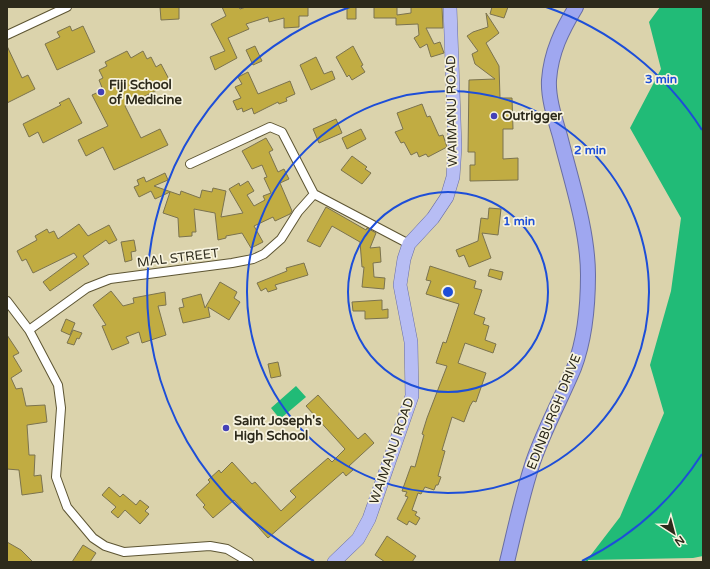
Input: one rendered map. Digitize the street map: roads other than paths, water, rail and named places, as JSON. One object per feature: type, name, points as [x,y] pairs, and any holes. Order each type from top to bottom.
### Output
[{"type":"highway","name":"EDINBURGH DRIVE","points":[[507,562],[533,461],[574,367],[582,341],[587,303],[588,274],[579,212],[553,109],[549,82],[552,58],[561,31],[576,7]]},
{"type":"main road","name":"WAIMANU ROAD","points":[[334,562],[358,538],[369,519],[412,396],[411,342],[400,285],[404,259],[409,244],[433,218],[447,197],[453,177],[455,148],[450,7]]},
{"type":"street","points":[[7,35],[67,7]]},
{"type":"street","points":[[190,164],[270,127],[282,132],[314,194],[409,244]]},
{"type":"street","name":"MAL STREET","points":[[29,330],[87,288],[110,279],[232,263],[259,257],[273,248],[281,239],[298,212],[314,194]]},
{"type":"street","points":[[7,301],[29,330],[58,385],[61,408],[56,477],[67,507],[93,538],[105,546],[124,552],[143,552],[186,546],[210,546],[227,549],[249,562]]},
{"type":"place","name":"Fiji School of Medicine","points":[[101,92]]},
{"type":"place","name":"Outrigger","points":[[494,116]]},
{"type":"place","name":"Saint Joseph's High School","points":[[226,428]]}]
